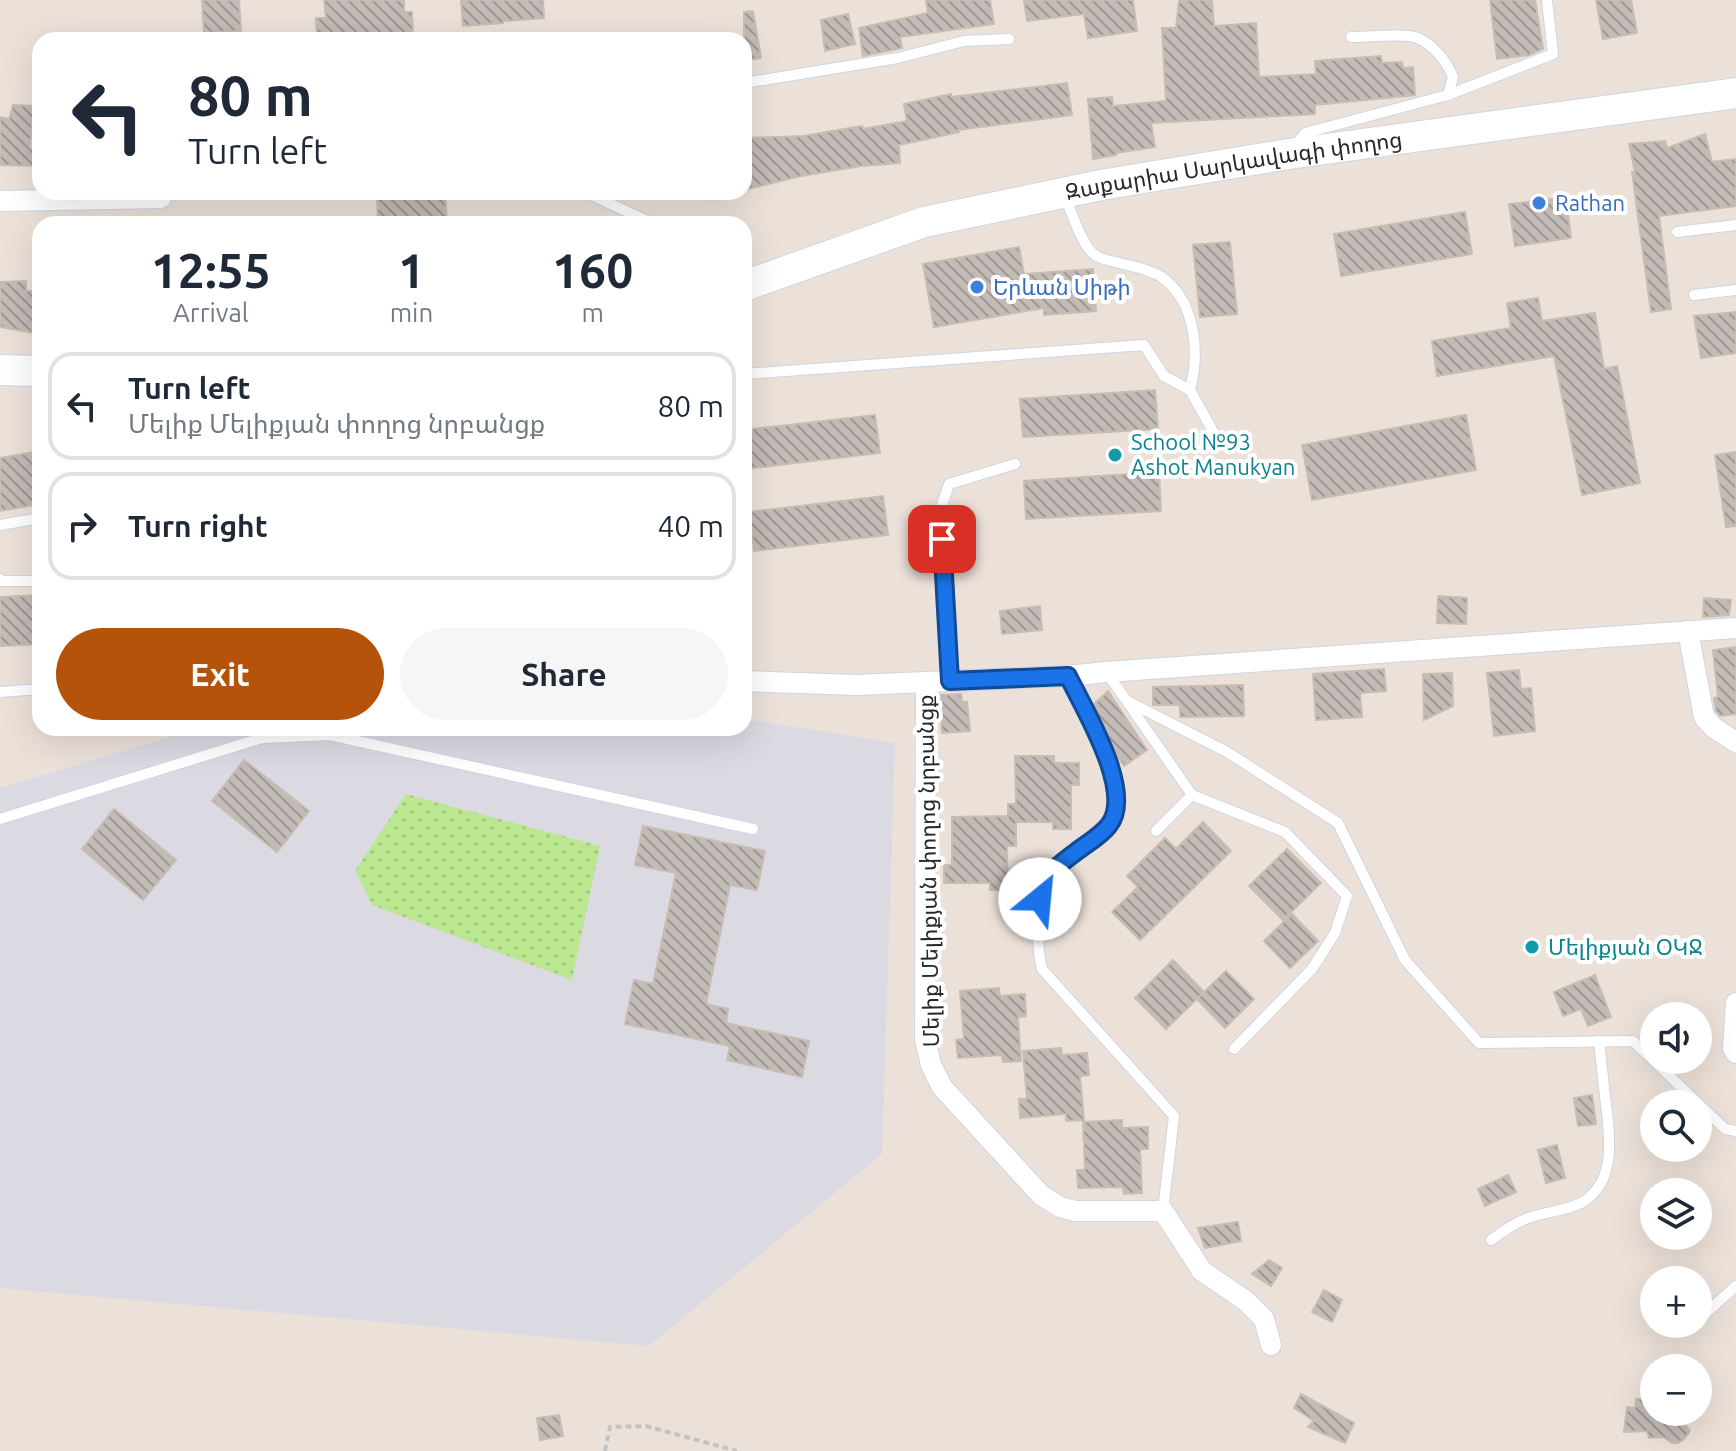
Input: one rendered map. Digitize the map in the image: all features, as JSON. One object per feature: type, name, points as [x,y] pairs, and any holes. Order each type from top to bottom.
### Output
[{"type":"main road","name":"Զաքարիա Սարկավագի փողոց","points":[[752,283],[924,222],[1101,185],[1289,154],[1736,93]]},
{"type":"main road","points":[[0,370],[32,371]]},
{"type":"street","points":[[0,201],[54,200]]},
{"type":"street","name":"Մելիք Մելիքյան փողոց նրբանցք","points":[[752,681],[856,685],[1068,676],[1736,628]]},
{"type":"street","points":[[1688,631],[1704,717],[1714,728],[1736,742]]},
{"type":"street","name":"Մելիք Մելիքյան փողոց նրբանցք","points":[[926,683],[925,1039],[931,1065],[942,1087],[1041,1195],[1060,1207],[1075,1211],[1163,1211]]},
{"type":"street","points":[[1736,1003],[1733,1048],[1736,1053]]},
{"type":"street","points":[[1163,1211],[1202,1271],[1246,1301],[1264,1319],[1271,1345]]},
{"type":"lane","points":[[1289,154],[1305,133],[1448,95],[1553,54],[1547,0]]},
{"type":"lane","points":[[1351,37],[1412,36],[1433,48],[1447,63],[1453,77],[1448,95]]},
{"type":"lane","points":[[752,82],[898,58],[964,41],[1009,39]]},
{"type":"lane","points":[[1064,193],[1087,249],[1096,257],[1149,271],[1174,289],[1188,312],[1195,341],[1195,371],[1190,390]]},
{"type":"lane","points":[[602,200],[637,216]]},
{"type":"lane","points":[[1677,232],[1736,225]]},
{"type":"lane","points":[[1694,295],[1736,290]]},
{"type":"lane","points":[[752,373],[1144,345],[1164,376],[1190,390],[1215,435]]},
{"type":"lane","points":[[950,681],[940,511],[949,484],[1015,464]]},
{"type":"lane","points":[[0,525],[32,519]]},
{"type":"lane","points":[[0,579],[32,581]]},
{"type":"lane","points":[[1106,672],[1192,795],[1285,832],[1347,896],[1335,933],[1312,969],[1234,1049]]},
{"type":"lane","points":[[1068,676],[1111,764],[1117,795],[1111,824],[1052,870],[1042,887],[1039,954],[1042,969],[1174,1116],[1163,1211]]},
{"type":"lane","points":[[0,692],[32,690]]},
{"type":"lane","points":[[1127,701],[1227,752],[1338,823],[1405,960],[1479,1043],[1633,1041],[1725,1129],[1736,1131]]},
{"type":"lane","points":[[0,819],[262,738],[307,736]]},
{"type":"lane","points":[[334,736],[753,829]]},
{"type":"lane","points":[[1156,831],[1192,795]]},
{"type":"lane","points":[[1491,1240],[1529,1217],[1579,1204],[1596,1191],[1601,1182],[1610,1143],[1599,1041]]},
{"type":"lane","points":[[1712,1307],[1736,1286]]},
{"type":"path","points":[[605,1451],[610,1427],[646,1426],[737,1451]]},
{"type":"shaded area","points":[[752,720],[895,743],[882,1154],[649,1346],[0,1288],[0,788],[172,736],[752,736]]},
{"type":"green space","points":[[406,794],[600,846],[572,980],[372,905],[355,871]]},
{"type":"building","points":[[202,0],[239,0],[241,31],[204,32]]},
{"type":"building","points":[[324,0],[404,0],[404,12],[412,12],[413,32],[317,32],[316,18],[326,18]]},
{"type":"building","points":[[461,0],[543,0],[544,18],[463,26]]},
{"type":"building","points":[[926,0],[990,0],[994,24],[900,37],[902,48],[863,56],[859,28],[928,13]]},
{"type":"building","points":[[1024,0],[1133,0],[1137,31],[1088,38],[1084,14],[1027,21]]},
{"type":"building","points":[[1179,0],[1212,0],[1214,26],[1256,23],[1259,77],[1316,74],[1315,61],[1381,56],[1382,63],[1402,62],[1403,68],[1413,67],[1415,95],[1315,105],[1315,114],[1151,123],[1155,147],[1093,159],[1088,99],[1112,97],[1113,106],[1166,101],[1162,28],[1176,28]]},
{"type":"building","points":[[1490,0],[1535,0],[1543,49],[1529,55],[1497,59]]},
{"type":"building","points":[[1596,0],[1631,0],[1637,33],[1603,39]]},
{"type":"building","points":[[753,11],[761,58],[752,60],[752,32],[744,32],[744,12]]},
{"type":"building","points":[[848,14],[855,44],[825,51],[821,20]]},
{"type":"building","points":[[1067,83],[1072,115],[958,130],[899,145],[900,163],[801,176],[752,188],[752,138],[804,136],[907,121],[904,104],[951,94],[951,97]]},
{"type":"building","points":[[13,105],[32,106],[32,166],[0,165],[0,117],[9,119]]},
{"type":"building","points":[[1705,134],[1712,162],[1736,159],[1736,206],[1659,216],[1671,309],[1651,312],[1629,144],[1665,141],[1667,148]]},
{"type":"building","points":[[1566,197],[1571,238],[1515,246],[1509,204]]},
{"type":"building","points":[[377,200],[446,200],[446,216],[378,216]]},
{"type":"building","points":[[1465,212],[1472,254],[1341,276],[1334,234]]},
{"type":"building","points":[[1230,242],[1237,314],[1200,317],[1193,245]]},
{"type":"building","points":[[1019,247],[1024,274],[1093,269],[1096,311],[1044,315],[1044,308],[934,327],[923,264]]},
{"type":"building","points":[[26,281],[26,291],[32,291],[32,333],[0,327],[0,282]]},
{"type":"building","points":[[1538,298],[1542,321],[1595,313],[1604,369],[1617,366],[1640,483],[1582,495],[1554,356],[1437,376],[1432,341],[1511,328],[1507,303]]},
{"type":"building","points":[[1736,312],[1736,353],[1701,358],[1694,316]]},
{"type":"building","points":[[1155,390],[1158,429],[1023,437],[1020,399]]},
{"type":"building","points":[[875,415],[880,453],[752,468],[752,429]]},
{"type":"building","points":[[1466,415],[1476,470],[1312,500],[1302,445]]},
{"type":"building","points":[[32,452],[32,505],[0,511],[0,458]]},
{"type":"building","points":[[1736,452],[1736,526],[1726,527],[1715,455]]},
{"type":"building","points":[[1159,472],[1161,511],[1026,519],[1024,481]]},
{"type":"building","points":[[883,496],[888,535],[754,551],[752,512]]},
{"type":"building","points":[[32,595],[32,644],[0,646],[0,597]]},
{"type":"building","points":[[1438,596],[1467,598],[1466,624],[1437,623]]},
{"type":"building","points":[[1704,598],[1731,600],[1729,615],[1703,617]]},
{"type":"building","points":[[1040,606],[1042,630],[1002,634],[1000,611]]},
{"type":"building","points":[[1736,647],[1736,714],[1720,716],[1714,698],[1718,697],[1713,650]]},
{"type":"building","points":[[1384,669],[1386,691],[1360,693],[1362,717],[1316,720],[1313,674]]},
{"type":"building","points":[[1519,670],[1521,689],[1531,688],[1535,731],[1494,736],[1487,673]]},
{"type":"building","points":[[1452,673],[1453,706],[1424,720],[1423,674]]},
{"type":"building","points":[[1243,685],[1244,716],[1180,717],[1180,705],[1153,705],[1153,687]]},
{"type":"building","points":[[1108,691],[1147,750],[1124,766],[1092,706]]},
{"type":"building","points":[[961,694],[962,702],[967,702],[970,731],[942,733],[939,695]]},
{"type":"building","points":[[1015,756],[1054,756],[1054,763],[1079,763],[1079,785],[1071,785],[1071,829],[1053,829],[1053,822],[1016,822],[1016,846],[1007,846],[1008,890],[990,890],[990,883],[944,883],[944,865],[952,865],[952,817],[1008,816],[1008,804],[1016,804]]},
{"type":"building","points":[[244,760],[309,811],[277,852],[212,801]]},
{"type":"building","points":[[114,809],[176,860],[143,900],[82,849]]},
{"type":"building","points":[[1203,822],[1231,851],[1140,940],[1112,912],[1138,887],[1127,876],[1165,838],[1176,849]]},
{"type":"building","points":[[643,826],[765,851],[757,890],[730,885],[706,1004],[728,1009],[726,1023],[809,1041],[802,1077],[727,1060],[730,1046],[625,1024],[634,980],[653,984],[676,873],[635,865]]},
{"type":"building","points":[[1287,849],[1321,883],[1283,920],[1249,886]]},
{"type":"building","points":[[1292,914],[1318,941],[1290,968],[1264,941]]},
{"type":"building","points":[[1173,960],[1204,992],[1166,1029],[1135,998]]},
{"type":"building","points":[[1226,971],[1254,999],[1225,1028],[1197,999]]},
{"type":"building","points":[[1595,975],[1611,1017],[1588,1026],[1581,1009],[1563,1016],[1554,992]]},
{"type":"building","points":[[999,988],[1000,996],[1025,994],[1026,1016],[1018,1017],[1021,1061],[1003,1062],[1002,1055],[958,1058],[956,1040],[964,1039],[960,991]]},
{"type":"building","points":[[1061,1048],[1062,1055],[1087,1053],[1089,1075],[1080,1076],[1084,1120],[1066,1121],[1066,1114],[1020,1118],[1019,1099],[1027,1099],[1023,1051]]},
{"type":"building","points":[[1592,1095],[1596,1124],[1578,1126],[1574,1098]]},
{"type":"building","points":[[1122,1120],[1122,1128],[1148,1127],[1148,1149],[1140,1149],[1142,1193],[1124,1194],[1123,1187],[1078,1188],[1077,1170],[1085,1170],[1083,1122]]},
{"type":"building","points":[[1557,1145],[1565,1178],[1546,1183],[1538,1150]]},
{"type":"building","points":[[1508,1175],[1516,1192],[1485,1206],[1478,1189]]},
{"type":"building","points":[[1238,1222],[1241,1241],[1205,1248],[1198,1228]]},
{"type":"building","points":[[1269,1260],[1282,1268],[1271,1286],[1252,1274]]},
{"type":"building","points":[[1324,1290],[1342,1300],[1332,1322],[1312,1312]]},
{"type":"building","points":[[1301,1394],[1354,1423],[1345,1443],[1308,1427],[1314,1421],[1294,1408]]},
{"type":"building","points":[[1636,1399],[1640,1399],[1640,1426],[1686,1426],[1690,1431],[1678,1443],[1663,1437],[1649,1438],[1647,1431],[1624,1432],[1627,1407],[1635,1408]]},
{"type":"building","points":[[559,1415],[563,1436],[540,1440],[537,1418]]},
{"type":"place","name":"Rathan","points":[[1539,203]]},
{"type":"place","name":"Երևան Սիթի","points":[[977,287]]},
{"type":"place","name":"School №93 Ashot Manukyan","points":[[1115,455]]},
{"type":"place","name":"Մելիքյան ՕԿՋ","points":[[1532,947]]},
{"type":"route","points":[[942,539],[950,681],[1068,676],[1111,764],[1117,795],[1111,824],[1052,870],[1042,887],[1040,899]]}]
